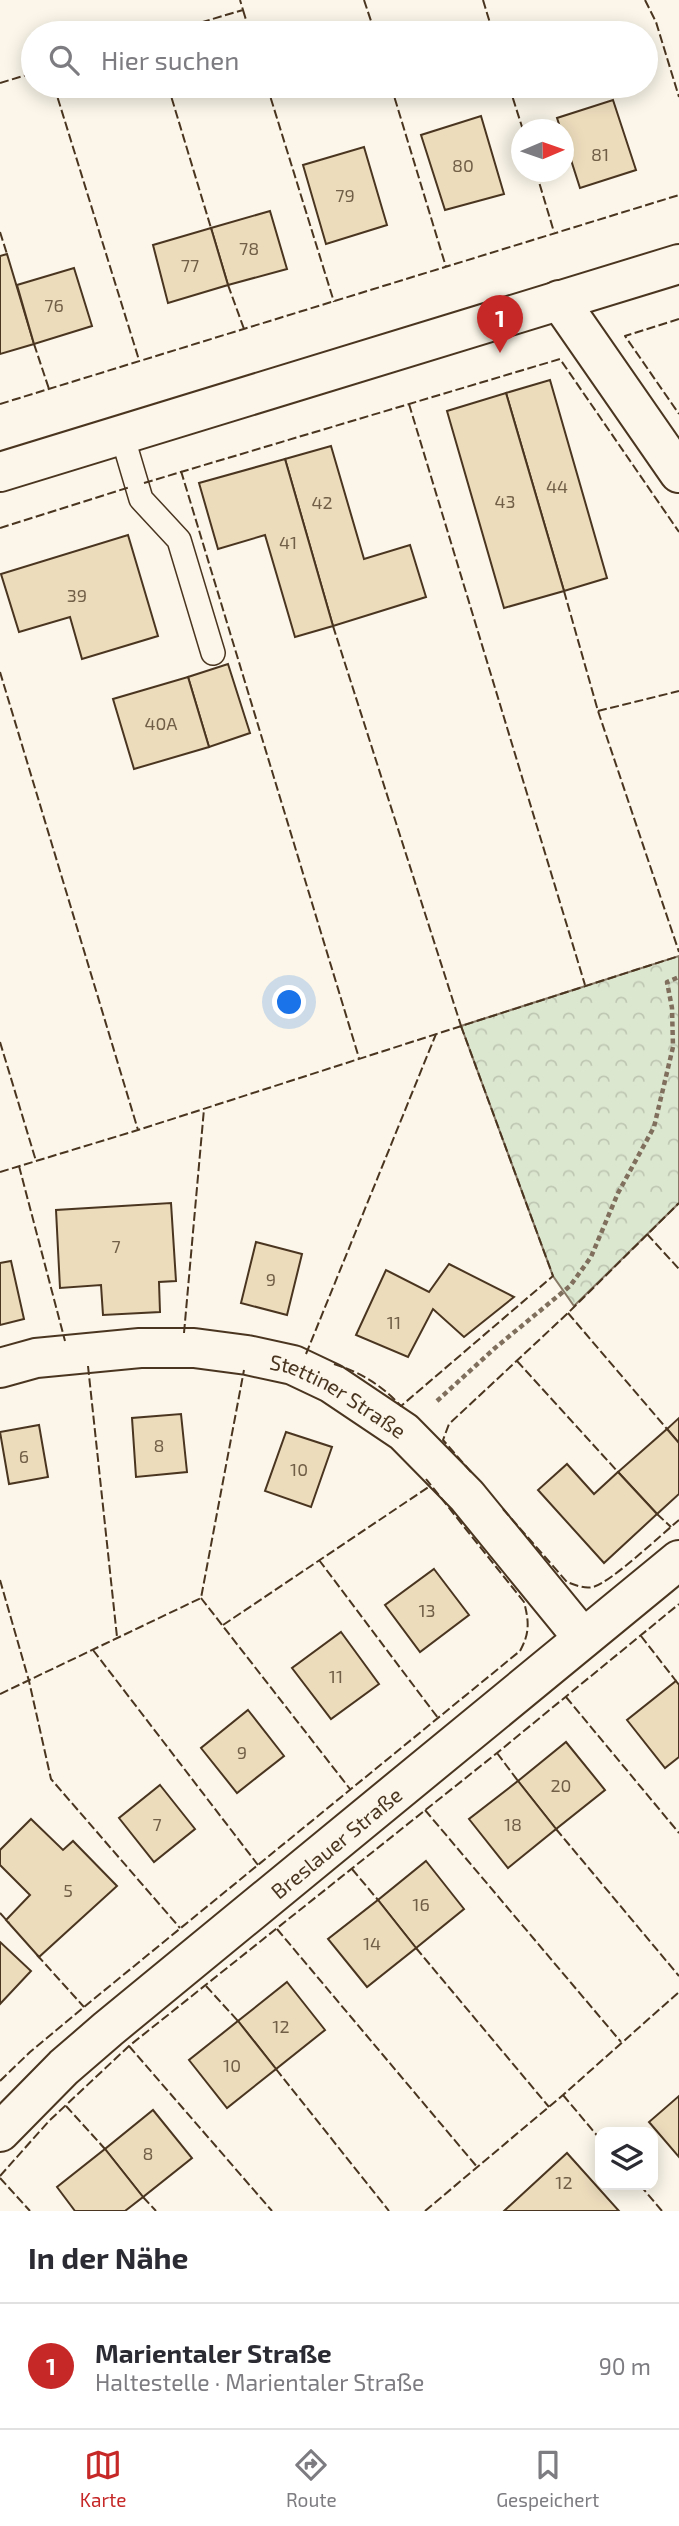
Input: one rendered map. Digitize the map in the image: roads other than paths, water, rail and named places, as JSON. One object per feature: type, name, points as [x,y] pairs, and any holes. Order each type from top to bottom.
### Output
[{"type":"street","points":[[0,472],[679,264]]},
{"type":"street","points":[[559,300],[679,473]]},
{"type":"street","name":"Stettiner Straße","points":[[0,1368],[36,1358],[140,1348],[194,1348],[293,1365],[331,1383],[404,1432],[467,1496],[583,1638]]},
{"type":"street","name":"Breslauer Straße","points":[[0,2132],[64,2067],[99,2037],[679,1560]]},
{"type":"lane","points":[[122,435],[141,499],[179,540],[213,653]]},
{"type":"place","name":"Marientaler Straße","points":[[500,353]]}]
